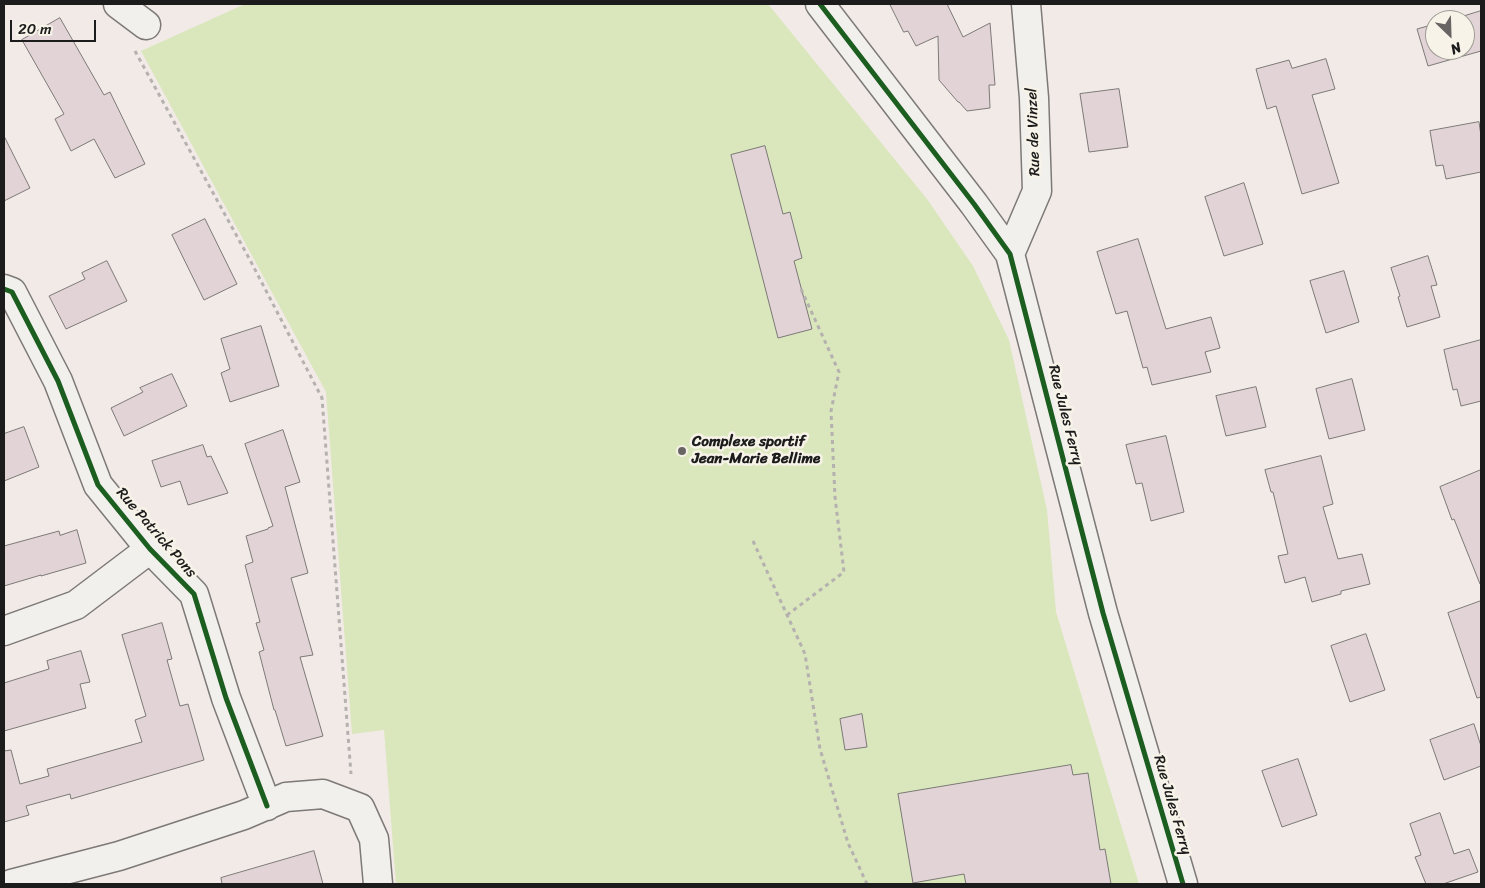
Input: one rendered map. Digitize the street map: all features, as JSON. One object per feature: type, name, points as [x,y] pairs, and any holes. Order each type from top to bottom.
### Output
[{"type":"street","points":[[118,4],[146,25]]},
{"type":"street","name":"Rue Jules Ferry","points":[[820,4],[974,204],[1010,254],[1103,612],[1183,884]]},
{"type":"street","name":"Rue de Vinzel","points":[[1010,254],[1037,191],[1034,98],[1026,4]]},
{"type":"street","name":"Rue Patrick Pons","points":[[4,289],[12,292],[58,382],[98,484],[150,549],[194,594],[226,698],[267,806]]},
{"type":"street","points":[[4,631],[76,605],[150,549]]},
{"type":"street","points":[[11,884],[119,856],[267,806],[286,797],[323,794],[357,806],[374,839],[378,884]]},
{"type":"path","points":[[146,25],[134,49],[250,260],[322,398],[357,806]]},
{"type":"path","points":[[787,615],[844,572],[835,497],[830,412],[839,372],[801,289]]},
{"type":"path","points":[[753,541],[805,654],[820,749],[848,844],[867,884]]},
{"type":"green space","name":"Complexe sportif Jean-Marie Bellime","points":[[245,4],[768,4],[927,199],[973,266],[1009,340],[1047,510],[1056,612],[1139,884],[396,884],[384,730],[352,734],[326,392],[141,51]]},
{"type":"building","points":[[890,4],[947,4],[963,37],[990,23],[995,85],[989,85],[990,108],[967,111],[958,102],[939,80],[938,36],[916,46],[908,31],[904,32]]},
{"type":"building","points":[[1481,11],[1481,51],[1475,53],[1475,13]]},
{"type":"building","points":[[60,18],[104,95],[110,92],[145,164],[115,178],[94,139],[71,151],[55,119],[64,114],[22,40]]},
{"type":"building","points":[[1425,27],[1425,56],[1417,29]]},
{"type":"building","points":[[1326,59],[1335,89],[1312,95],[1339,183],[1302,194],[1276,106],[1267,109],[1256,69],[1289,60],[1292,68]]},
{"type":"building","points":[[1426,60],[1449,60],[1428,66]]},
{"type":"building","points":[[1119,89],[1128,147],[1089,152],[1080,94]]},
{"type":"building","points":[[1479,122],[1481,172],[1446,179],[1443,165],[1436,166],[1430,131]]},
{"type":"building","points":[[4,136],[30,188],[4,201]]},
{"type":"building","points":[[765,146],[783,214],[790,212],[802,258],[794,261],[812,329],[778,338],[731,155]]},
{"type":"building","points":[[1244,183],[1263,244],[1224,256],[1205,197]]},
{"type":"building","points":[[205,219],[237,284],[204,300],[172,235]]},
{"type":"building","points":[[1138,239],[1166,329],[1211,317],[1220,348],[1205,352],[1211,372],[1152,385],[1147,367],[1143,368],[1127,311],[1116,314],[1097,252]]},
{"type":"building","points":[[1428,256],[1437,285],[1431,286],[1440,317],[1407,327],[1391,268]]},
{"type":"building","points":[[107,261],[127,301],[66,329],[49,296],[85,279],[82,273]]},
{"type":"building","points":[[1344,271],[1359,322],[1326,333],[1310,281]]},
{"type":"building","points":[[261,326],[279,386],[230,402],[221,373],[230,369],[221,339]]},
{"type":"building","points":[[1481,340],[1481,401],[1461,406],[1457,389],[1453,390],[1444,350]]},
{"type":"building","points":[[172,374],[187,406],[124,436],[111,408],[143,392],[140,388]]},
{"type":"building","points":[[1352,379],[1365,430],[1329,439],[1316,389]]},
{"type":"building","points":[[1256,387],[1266,427],[1226,436],[1216,396]]},
{"type":"building","points":[[24,427],[39,467],[4,481],[4,434]]},
{"type":"building","points":[[283,430],[300,482],[285,487],[308,573],[291,578],[313,655],[300,657],[323,736],[286,746],[274,710],[259,652],[264,650],[256,623],[260,622],[245,565],[253,562],[246,536],[273,526],[245,444]]},
{"type":"building","points":[[1166,436],[1184,512],[1151,521],[1142,483],[1136,484],[1126,445]]},
{"type":"building","points":[[203,445],[207,457],[211,456],[228,493],[188,505],[180,481],[161,487],[152,461]]},
{"type":"building","points":[[1321,456],[1333,504],[1323,507],[1338,559],[1362,554],[1370,584],[1341,591],[1341,594],[1312,602],[1305,577],[1285,583],[1278,556],[1288,554],[1273,492],[1271,492],[1265,470]]},
{"type":"building","points":[[1481,470],[1481,583],[1480,584],[1440,487]]},
{"type":"building","points":[[77,530],[86,563],[4,586],[4,546],[59,531],[60,535]]},
{"type":"building","points":[[1481,601],[1481,697],[1477,698],[1448,613]]},
{"type":"building","points":[[162,623],[172,659],[167,660],[180,706],[188,704],[204,760],[71,799],[70,794],[26,806],[29,815],[4,822],[4,751],[11,750],[20,784],[49,776],[47,769],[142,742],[135,720],[146,716],[122,635]]},
{"type":"building","points":[[1366,634],[1385,690],[1350,702],[1331,646]]},
{"type":"building","points":[[81,651],[90,682],[80,684],[86,708],[4,731],[4,683],[49,669],[47,661]]},
{"type":"building","points":[[862,714],[867,747],[845,750],[840,719]]},
{"type":"building","points":[[1474,724],[1481,746],[1481,766],[1444,780],[1430,740]]},
{"type":"building","points":[[1298,759],[1317,815],[1282,827],[1262,771]]},
{"type":"building","points":[[1071,765],[1073,775],[1088,773],[1100,850],[1105,849],[1111,884],[966,884],[964,874],[913,883],[898,794]]},
{"type":"building","points":[[1440,813],[1454,854],[1469,849],[1478,872],[1443,884],[1426,884],[1415,857],[1421,855],[1410,824]]},
{"type":"building","points":[[314,851],[323,884],[222,884],[221,878]]},
{"type":"cycle path","points":[[820,4],[974,204],[1010,254],[1103,613],[1183,884]]},
{"type":"cycle path","points":[[4,289],[12,292],[58,381],[98,485],[150,549],[194,594],[226,698],[267,806]]},
{"type":"place","name":"Complexe sportif Jean-Marie Bellime","points":[[682,451]]}]
